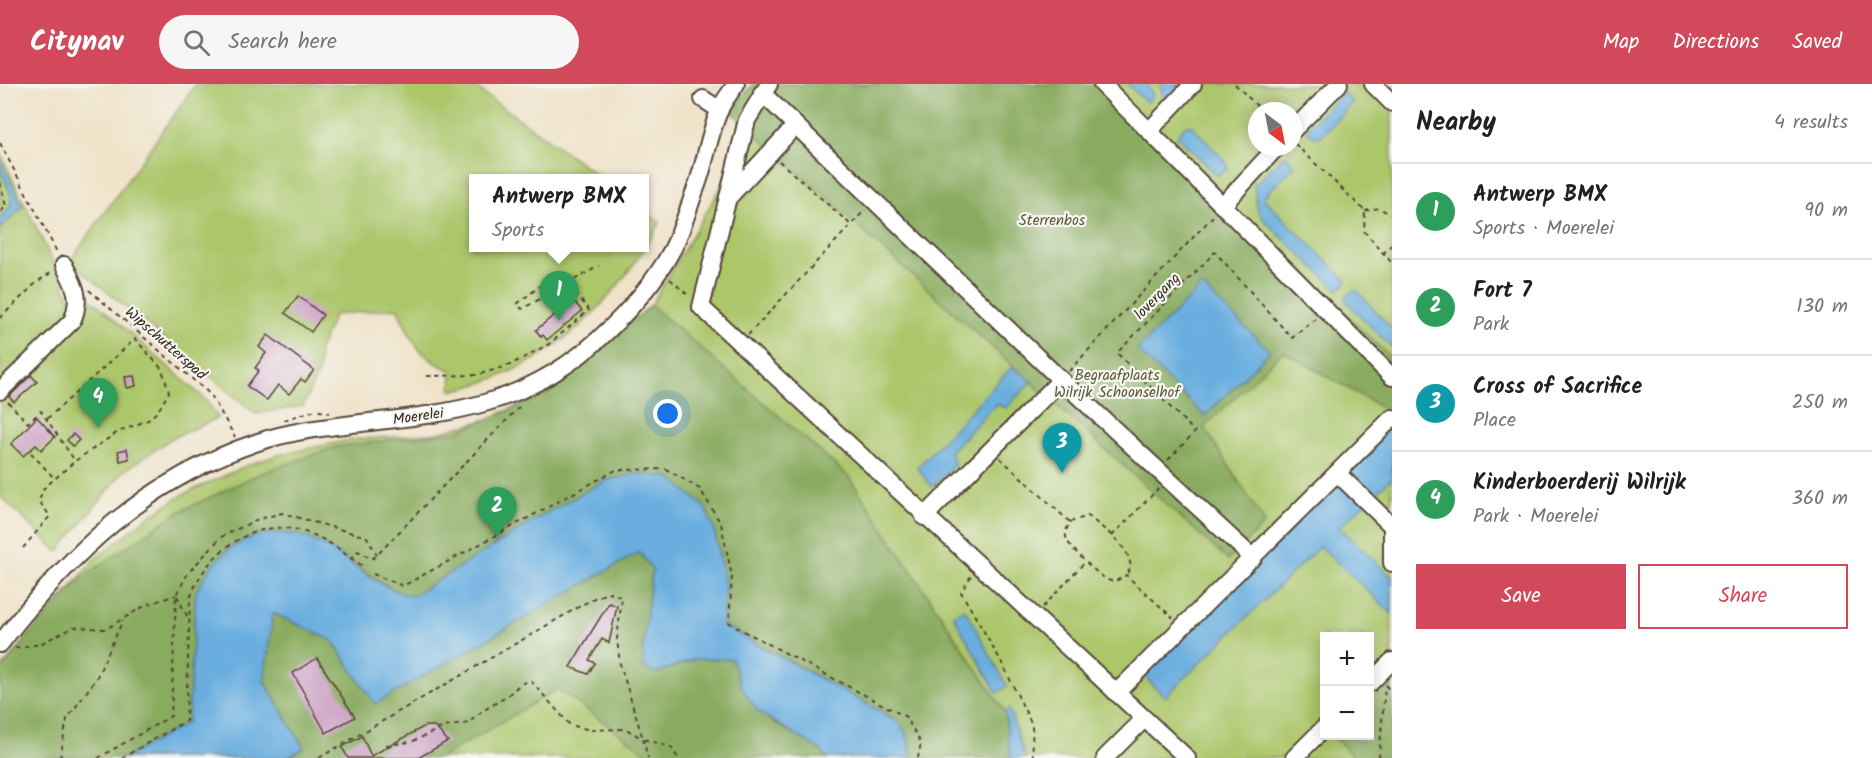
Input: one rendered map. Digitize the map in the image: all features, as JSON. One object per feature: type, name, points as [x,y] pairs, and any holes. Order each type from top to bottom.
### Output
[{"type":"street","name":"Moerelei","points":[[6,644],[44,587],[89,542],[145,497],[201,465],[260,442],[293,434],[476,407],[517,393],[563,369],[600,338],[632,305],[672,250],[697,184],[720,110],[735,84]]},
{"type":"street","points":[[1102,84],[1392,377]]},
{"type":"street","points":[[1149,131],[1193,84]]},
{"type":"street","points":[[1302,121],[1339,84]]},
{"type":"street","points":[[1373,84],[1392,103]]},
{"type":"street","points":[[1186,758],[701,308],[747,120],[765,88],[795,126],[1061,380],[1253,558]]},
{"type":"street","points":[[703,99],[720,110]]},
{"type":"street","points":[[727,199],[795,126]]},
{"type":"street","points":[[1222,206],[1269,156]]},
{"type":"street","points":[[4,396],[72,321],[78,307],[63,270]]},
{"type":"street","points":[[924,517],[1061,380]]},
{"type":"street","points":[[1116,693],[1392,418]]},
{"type":"street","points":[[1337,473],[1392,526],[1392,562]]},
{"type":"street","points":[[1377,684],[1390,668]]},
{"type":"street","points":[[1105,758],[1144,718]]},
{"type":"street","points":[[1294,758],[1320,732]]},
{"type":"path","points":[[1235,84],[1253,102]]},
{"type":"path","points":[[0,143],[63,270],[37,282],[0,318]]},
{"type":"path","points":[[1302,151],[1365,212],[1364,231],[1392,263]]},
{"type":"path","points":[[770,153],[851,225]]},
{"type":"path","points":[[0,183],[6,206],[0,213]]},
{"type":"path","points":[[740,343],[874,200]]},
{"type":"path","points":[[1061,380],[1222,206]]},
{"type":"path","points":[[1365,212],[1378,208],[1392,215]]},
{"type":"path","points":[[1383,254],[1392,244]]},
{"type":"path","name":"lovergang","points":[[1163,475],[1195,432],[1117,353],[1215,252],[1292,338],[1326,310]]},
{"type":"path","points":[[427,376],[477,375],[510,365],[549,344],[589,310],[577,295],[560,309],[550,296],[541,285],[518,304],[522,309],[550,296],[599,266]]},
{"type":"path","points":[[659,269],[701,308]]},
{"type":"path","name":"Wipschutterspad","points":[[63,270],[211,395],[235,437]]},
{"type":"path","points":[[23,548],[50,516],[39,501],[43,489],[75,461],[118,432],[147,420],[158,411],[168,392],[162,369],[135,339],[47,419]]},
{"type":"path","points":[[4,396],[28,423],[41,411],[75,461]]},
{"type":"path","points":[[275,423],[315,410],[339,415]]},
{"type":"path","points":[[351,559],[358,551],[372,559],[377,555],[504,419]]},
{"type":"path","points":[[228,439],[244,434]]},
{"type":"path","points":[[992,450],[1070,522]]},
{"type":"path","points":[[31,453],[54,478]]},
{"type":"path","points":[[373,574],[403,586],[616,470],[666,469],[700,489],[721,524],[732,576],[729,623],[906,717],[921,743],[918,758]]},
{"type":"path","points":[[1112,536],[1163,475]]},
{"type":"path","points":[[98,758],[171,716],[176,596],[188,573],[221,537],[256,520],[282,513],[367,537],[377,555]]},
{"type":"path","points":[[1088,516],[1112,536],[1130,558],[1131,568],[1118,580],[1107,580],[1086,561],[1067,540],[1065,532],[1070,522],[1088,516]]},
{"type":"path","points":[[122,758],[186,721],[188,618],[195,581],[206,564],[230,544],[255,532],[276,528],[303,531],[333,543],[364,567]]},
{"type":"path","points":[[1034,617],[1086,561]]},
{"type":"path","points":[[977,566],[961,592],[1002,661],[1032,725],[1033,758]]},
{"type":"path","points":[[1126,575],[1174,619]]},
{"type":"path","points":[[319,758],[594,598],[610,592],[622,597],[617,639],[620,664],[648,758]]},
{"type":"path","points":[[6,644],[17,650],[74,627],[105,629],[146,605],[176,596]]},
{"type":"path","points":[[176,596],[188,618]]},
{"type":"path","points":[[60,758],[67,719],[96,679],[125,618]]},
{"type":"path","points":[[1379,758],[1377,684],[1390,668]]},
{"type":"path","points":[[386,745],[411,742],[444,727],[470,723],[481,710],[505,698],[521,683],[531,681],[570,725],[591,730],[626,729],[643,739],[671,747],[678,758]]},
{"type":"path","points":[[1377,684],[1392,692]]},
{"type":"green space","points":[[196,84],[470,84],[596,174],[469,174],[469,252],[642,252],[599,307],[574,331],[548,351],[518,368],[486,381],[451,391],[452,371],[430,360],[417,347],[397,308],[334,315],[319,350],[319,371],[303,406],[256,414],[70,261]]},
{"type":"green space","name":"Sterrenbos","points":[[753,84],[1105,84],[1392,359],[1392,410],[1390,412],[1283,351],[1204,427],[1265,523],[1228,560],[730,111]]},
{"type":"green space","name":"Begraafplaats Wilrijk Schoonselhof","points":[[782,84],[1392,84],[1392,758],[1025,758],[1009,709],[1005,712],[849,477],[987,758],[0,758],[0,670],[96,558],[149,516],[184,494],[248,465],[278,455],[349,440],[438,433],[492,418],[547,394],[674,325],[651,305]]},
{"type":"green space","points":[[0,152],[73,304],[58,332],[0,385]]},
{"type":"green space","points":[[649,214],[660,223],[649,240]]},
{"type":"green space","points":[[88,296],[205,399],[218,418],[172,438],[123,472],[58,552],[0,496],[0,396],[84,319]]},
{"type":"green space","points":[[651,305],[849,477],[1005,712],[1011,758],[911,758],[907,735],[902,726],[893,718],[722,624],[723,593],[719,550],[705,507],[550,511],[413,596],[398,593],[322,544],[296,534],[196,592],[188,722],[125,758],[0,758],[0,671],[33,630],[83,577],[175,514],[259,474],[335,447],[456,432],[547,394]]},
{"type":"green space","points":[[639,552],[652,569],[643,650],[656,673],[696,659],[732,659],[746,693],[764,715],[820,749],[827,758],[654,758],[557,689],[441,758],[286,758],[304,748],[264,681],[272,613],[332,640],[375,704]]},
{"type":"green space","points":[[1392,665],[1392,758],[1355,758],[1337,740],[1374,740],[1374,684]]},
{"type":"water","points":[[1127,84],[1146,84],[1153,95],[1147,103]]},
{"type":"water","points":[[1161,84],[1184,84],[1167,101],[1162,97]]},
{"type":"water","points":[[1344,93],[1353,103],[1320,137],[1315,137],[1308,131],[1309,126]]},
{"type":"water","points":[[1186,125],[1192,126],[1226,162],[1228,169],[1217,175],[1177,136]]},
{"type":"water","points":[[1284,156],[1288,156],[1295,166],[1266,194],[1264,199],[1346,280],[1346,283],[1338,290],[1264,220],[1257,209],[1254,185]]},
{"type":"water","points":[[0,159],[23,206],[0,229],[0,218],[11,203],[11,197],[1,169]]},
{"type":"water","points":[[1202,286],[1270,351],[1205,416],[1137,350]]},
{"type":"water","points":[[1353,291],[1357,291],[1392,329],[1392,348],[1347,302],[1345,298]]},
{"type":"water","points":[[1012,367],[1032,381],[1006,408],[996,404],[950,452],[955,464],[932,487],[917,468]]},
{"type":"water","points":[[1392,425],[1392,478],[1339,527],[1392,577],[1392,614],[1320,546],[1165,697],[1138,670]]},
{"type":"water","points":[[636,474],[669,477],[705,507],[714,529],[725,585],[722,625],[893,718],[902,726],[907,735],[911,758],[827,758],[820,749],[758,712],[741,687],[732,659],[695,659],[656,673],[644,668],[643,650],[652,569],[639,552],[375,704],[332,640],[273,613],[264,681],[304,748],[286,758],[125,758],[188,722],[196,592],[212,566],[235,545],[254,537],[279,533],[300,536],[338,554],[392,589],[413,596],[550,511],[607,480]]},
{"type":"water","points":[[965,609],[1007,686],[997,693],[953,615]]},
{"type":"water","points":[[1009,709],[1025,758],[1011,758],[1005,712]]},
{"type":"building","points":[[298,296],[323,315],[311,332],[285,313]]},
{"type":"building","points":[[573,300],[582,311],[547,340],[543,335],[541,337],[536,330]]},
{"type":"building","points":[[268,335],[314,370],[305,382],[301,379],[289,394],[278,385],[267,400],[247,386],[259,370],[255,368],[266,353],[259,347]]},
{"type":"building","points":[[31,375],[37,382],[14,402],[9,397]]},
{"type":"building","points":[[134,376],[136,386],[127,388],[125,377]]},
{"type":"building","points":[[37,417],[55,437],[41,450],[36,445],[23,456],[11,444]]},
{"type":"building","points":[[73,434],[79,440],[73,446],[67,440]]},
{"type":"building","points":[[127,449],[129,459],[120,461],[118,451]]},
{"type":"building","points":[[609,603],[617,606],[609,643],[602,639],[589,660],[595,663],[588,674],[570,667]]},
{"type":"building","points":[[317,658],[355,717],[326,733],[293,673]]},
{"type":"building","points":[[425,726],[434,726],[448,741],[418,758],[348,758],[342,747],[362,736],[371,756]]},
{"type":"place","name":"Antwerp BMX","points":[[559,321]]},
{"type":"place","name":"Kinderboerderij Wilrijk","points":[[98,428]]},
{"type":"place","name":"Cross of Sacrifice","points":[[1062,473]]},
{"type":"place","name":"Fort 7","points":[[497,537]]}]
